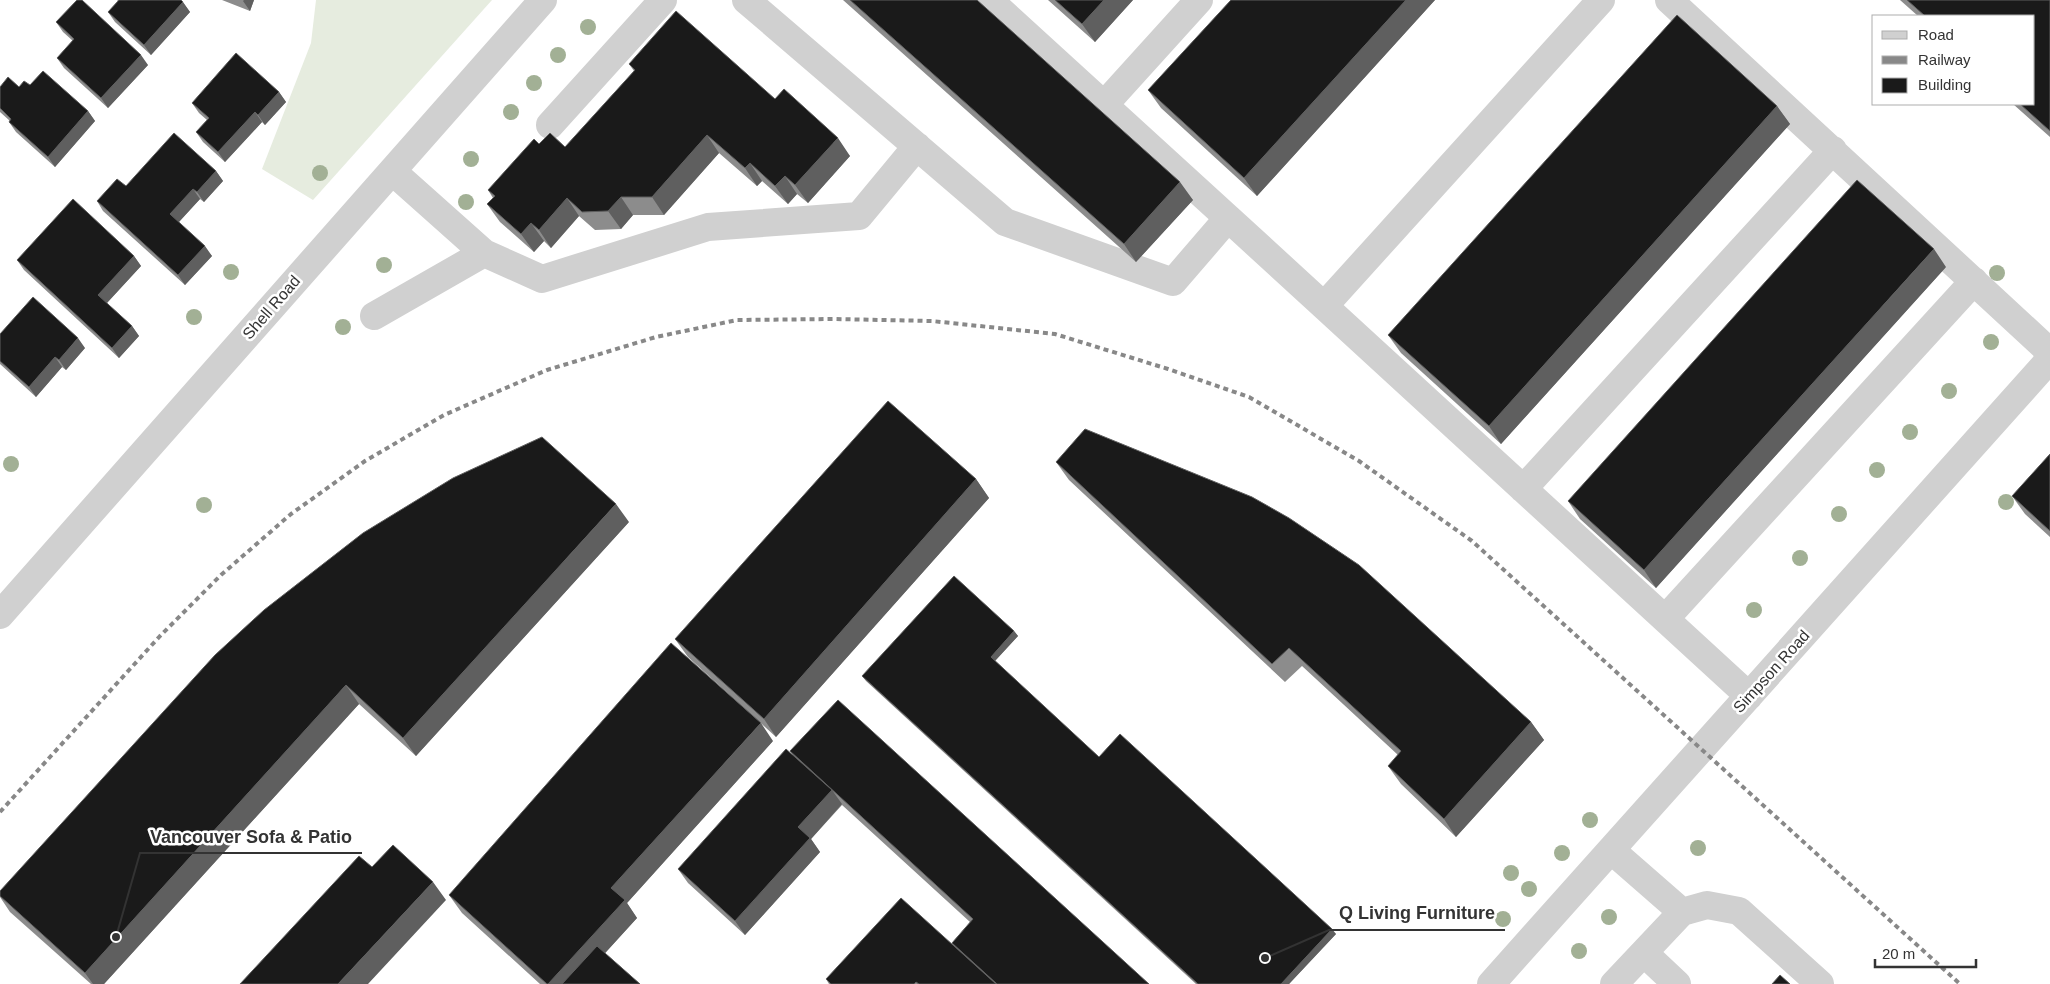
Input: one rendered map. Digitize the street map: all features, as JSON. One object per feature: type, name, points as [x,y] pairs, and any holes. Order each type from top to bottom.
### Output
[{"type":"street","name":"Shell Road","points":[[0,615],[543,0]]},
{"type":"street","points":[[550,125],[662,0]]},
{"type":"street","points":[[746,0],[1004,222],[1173,282],[1228,218]]},
{"type":"street","points":[[989,0],[1749,696]]},
{"type":"street","points":[[1104,105],[1199,0]]},
{"type":"street","points":[[1324,306],[1602,0]]},
{"type":"street","points":[[1668,0],[1833,150],[2050,352]]},
{"type":"street","points":[[392,171],[484,253],[542,279],[708,227],[859,216],[917,146]]},
{"type":"street","points":[[1523,489],[1833,150]]},
{"type":"street","points":[[374,316],[484,253]]},
{"type":"street","points":[[1665,618],[1974,281]]},
{"type":"street","name":"Simpson Road","points":[[1491,984],[2050,358]]},
{"type":"street","points":[[1611,850],[1682,912]]},
{"type":"street","points":[[1614,984],[1682,912],[1707,905],[1739,911],[1820,984]]},
{"type":"street","points":[[1644,953],[1677,984]]},
{"type":"shaded area","points":[[316,0],[492,0],[313,200],[262,169],[311,43]]},
{"type":"building","points":[[77,0],[82,0],[141,55],[101,98],[57,58],[74,39],[56,22]]},
{"type":"building","points":[[119,0],[181,0],[183,2],[144,45],[108,12]]},
{"type":"building","points":[[850,0],[977,0],[1180,182],[1124,244]]},
{"type":"building","points":[[1055,0],[1104,0],[1082,24]]},
{"type":"building","points":[[1231,0],[1406,0],[1244,178],[1148,90]]},
{"type":"building","points":[[1907,0],[2050,0],[2050,131],[2021,105],[2035,105],[2035,15],[1924,15]]},
{"type":"building","points":[[676,11],[775,99],[784,89],[838,138],[795,185],[785,176],[775,186],[750,163],[745,168],[707,135],[652,197],[621,197],[608,211],[582,212],[567,198],[539,230],[531,223],[521,234],[487,204],[495,196],[488,190],[534,139],[539,144],[550,133],[565,147],[635,70],[629,64]]},
{"type":"building","points":[[1677,15],[1777,106],[1489,426],[1388,335]]},
{"type":"building","points":[[236,53],[279,92],[258,115],[255,112],[218,152],[196,132],[209,118],[192,103]]},
{"type":"building","points":[[43,71],[88,111],[48,157],[9,122],[11,119],[0,108],[0,87],[8,77],[19,87],[24,81],[30,85]]},
{"type":"building","points":[[174,133],[216,171],[197,192],[193,189],[170,214],[205,246],[178,275],[97,201],[117,179],[126,186]]},
{"type":"building","points":[[1857,180],[1934,249],[1644,570],[1568,501]]},
{"type":"building","points":[[73,199],[134,256],[98,295],[132,326],[112,348],[17,260]]},
{"type":"building","points":[[33,297],[78,338],[59,360],[55,357],[29,387],[0,361],[0,334]]},
{"type":"building","points":[[888,401],[976,479],[764,719],[675,639]]},
{"type":"building","points":[[1085,429],[1252,497],[1289,518],[1359,565],[1531,722],[1444,819],[1388,766],[1401,751],[1289,648],[1272,664],[1056,462]]},
{"type":"building","points":[[542,437],[616,504],[403,738],[346,685],[85,973],[0,896],[0,891],[215,655],[264,610],[363,533],[453,478]]},
{"type":"building","points":[[2050,454],[2050,531],[2012,496]]},
{"type":"building","points":[[954,576],[1014,631],[991,657],[1099,757],[1120,734],[1332,929],[1281,984],[1198,984],[862,676]]},
{"type":"building","points":[[671,643],[761,723],[611,888],[625,900],[547,984],[449,895]]},
{"type":"building","points":[[838,700],[1149,984],[997,984],[952,943],[973,919],[790,751]]},
{"type":"building","points":[[786,749],[832,790],[798,827],[810,838],[735,921],[678,869]]},
{"type":"building","points":[[393,845],[433,882],[338,984],[240,984],[359,856],[372,867]]},
{"type":"building","points":[[901,898],[996,984],[919,984],[916,982],[914,984],[831,984],[826,979]]},
{"type":"building","points":[[597,946],[640,984],[562,984]]},
{"type":"building","points":[[1780,975],[1790,984],[1772,984]]},
{"type":"railway","points":[[0,812],[160,636],[221,575],[291,514],[365,461],[444,415],[547,370],[656,337],[737,320],[835,319],[932,321],[1055,334],[1168,369],[1249,397],[1359,461],[1472,541],[1960,984]]},
{"type":"place","name":"Vancouver Sofa & Patio","points":[[116,937]]},
{"type":"place","name":"Q Living Furniture","points":[[1265,958]]}]
